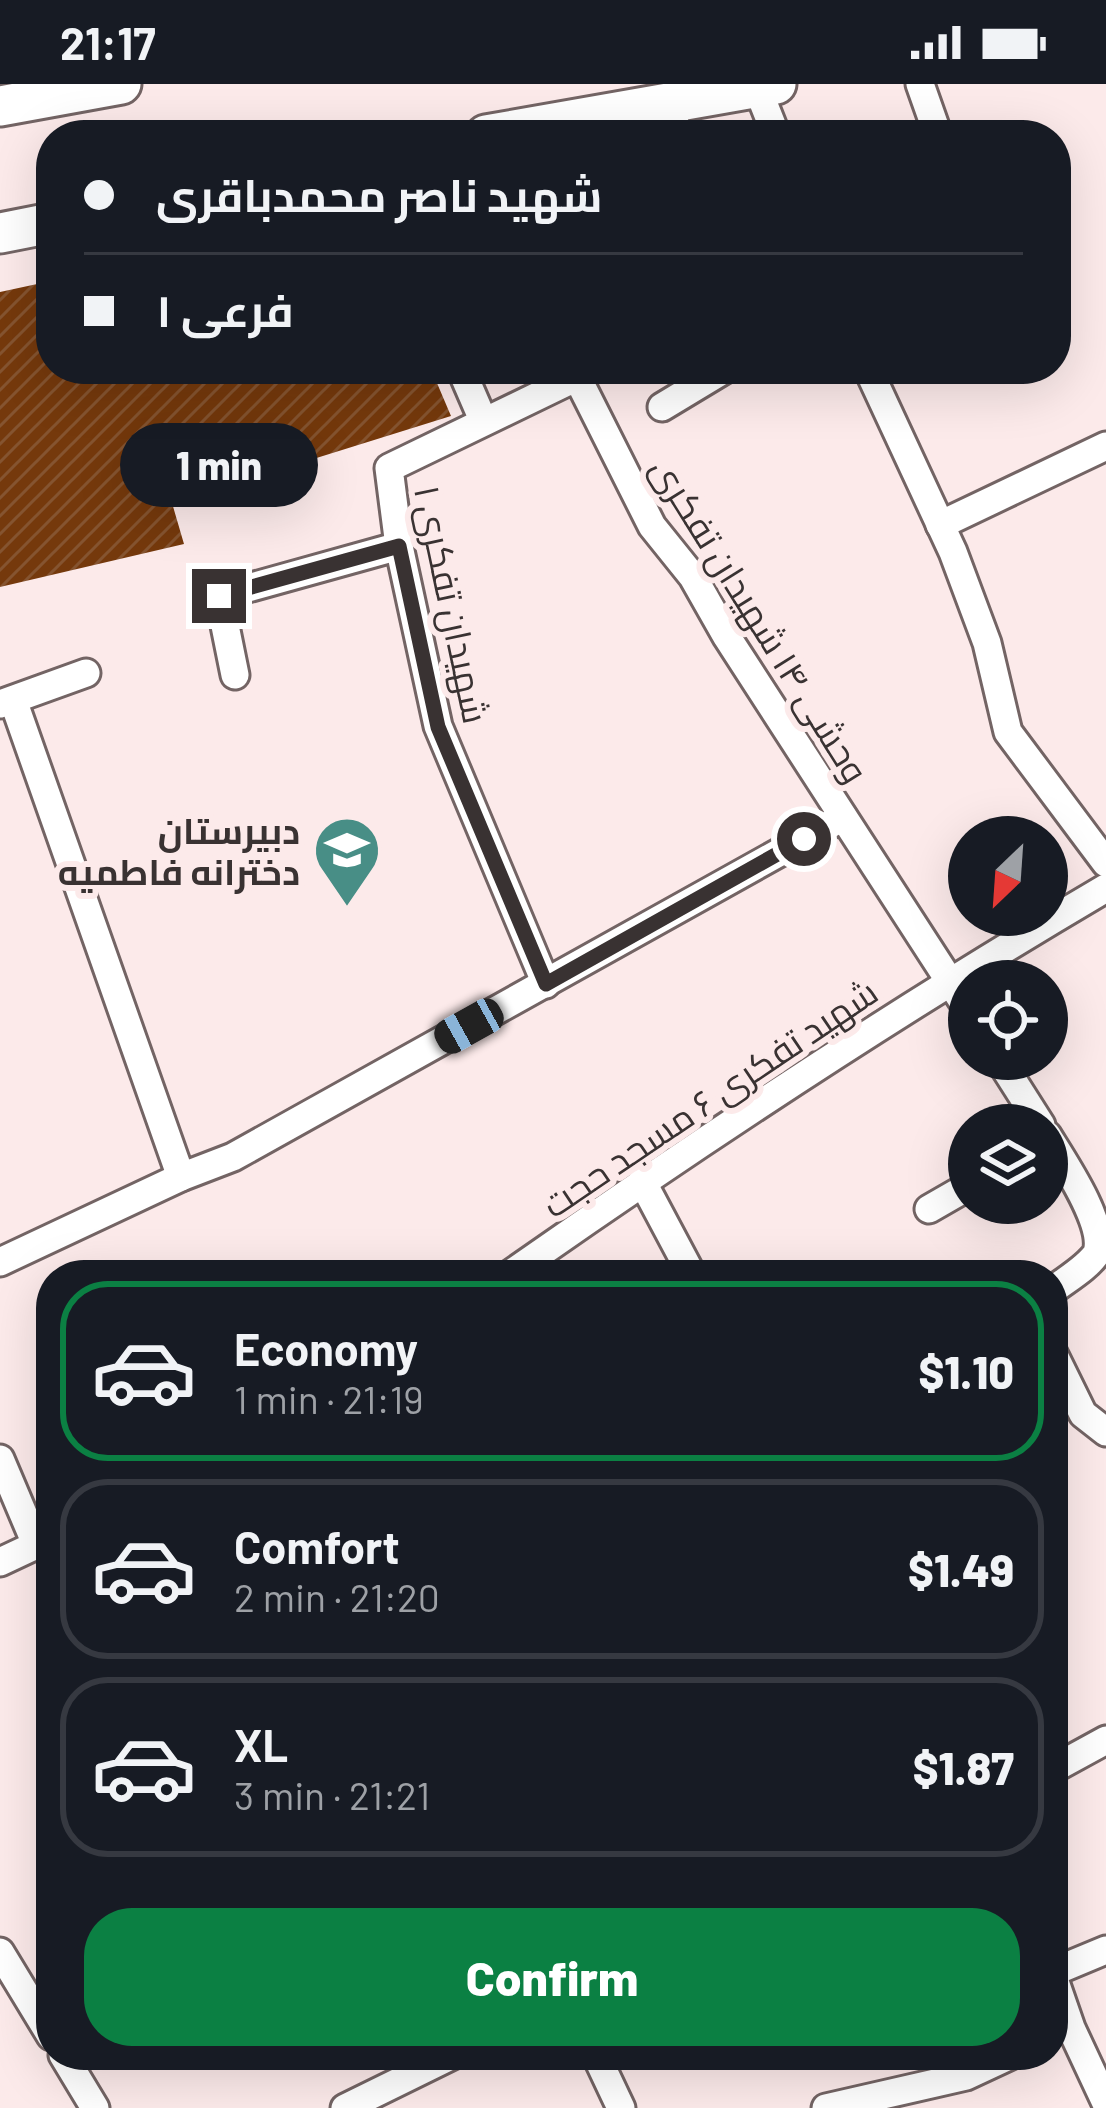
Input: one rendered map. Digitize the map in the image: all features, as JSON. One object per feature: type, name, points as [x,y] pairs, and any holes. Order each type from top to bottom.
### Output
[{"type":"main road","points":[[0,106],[121,84]]},
{"type":"main road","points":[[674,119],[767,86]]},
{"type":"main road","points":[[0,233],[36,226]]},
{"type":"street","points":[[920,84],[933,120]]},
{"type":"street","points":[[767,86],[773,120]]},
{"type":"street","points":[[467,384],[483,420]]},
{"type":"street","name":"وحشی ۱۴ شهیدان تفکری","points":[[483,420],[562,384]]},
{"type":"street","name":"وحشی ۱۴ شهیدان تفکری","points":[[581,384],[652,526],[693,577],[948,977]]},
{"type":"street","points":[[662,407],[700,384]]},
{"type":"street","points":[[875,384],[940,525],[987,643],[1008,732],[1106,862]]},
{"type":"street","name":"شهیدان تفکری ۱","points":[[483,420],[388,468],[399,546],[438,727],[546,984]]},
{"type":"street","points":[[940,525],[1106,446]]},
{"type":"street","points":[[235,675],[219,596],[399,546]]},
{"type":"street","points":[[86,673],[7,702],[181,1177]]},
{"type":"street","points":[[0,1262],[233,1157],[843,817]]},
{"type":"street","name":"شهید تفکری ۶ مسجد حجت","points":[[984,960],[1106,888]]},
{"type":"street","name":"شهید تفکری ۶ مسجد حجت","points":[[530,1260],[642,1181],[948,981]]},
{"type":"street","points":[[1068,1169],[1098,1216],[1103,1235],[1095,1257],[1068,1278]]},
{"type":"street","points":[[642,1181],[684,1260]]},
{"type":"street","points":[[929,1209],[948,1198]]},
{"type":"street","points":[[1068,1384],[1083,1414],[1106,1432]]},
{"type":"street","points":[[0,1460],[36,1528]]},
{"type":"street","points":[[0,1562],[36,1544]]},
{"type":"street","points":[[1068,1761],[1106,1740]]},
{"type":"street","points":[[1068,1967],[1106,1950]]},
{"type":"street","points":[[0,1952],[36,2011]]},
{"type":"street","points":[[1068,2042],[1106,2103]]},
{"type":"street","points":[[71,2070],[95,2108]]},
{"type":"street","points":[[345,2108],[422,2070]]},
{"type":"street","points":[[603,2070],[621,2108]]},
{"type":"street","points":[[826,2108],[896,2095],[979,2070]]},
{"type":"building","points":[[36,284],[36,384],[437,384],[451,416],[172,503],[184,544],[0,587],[0,292]]},
{"type":"place","name":"دبیرستان دخترانه فاطمیه","points":[[347,909]]},
{"type":"route","points":[[219,596],[399,546],[438,727],[546,984],[804,839]]}]
